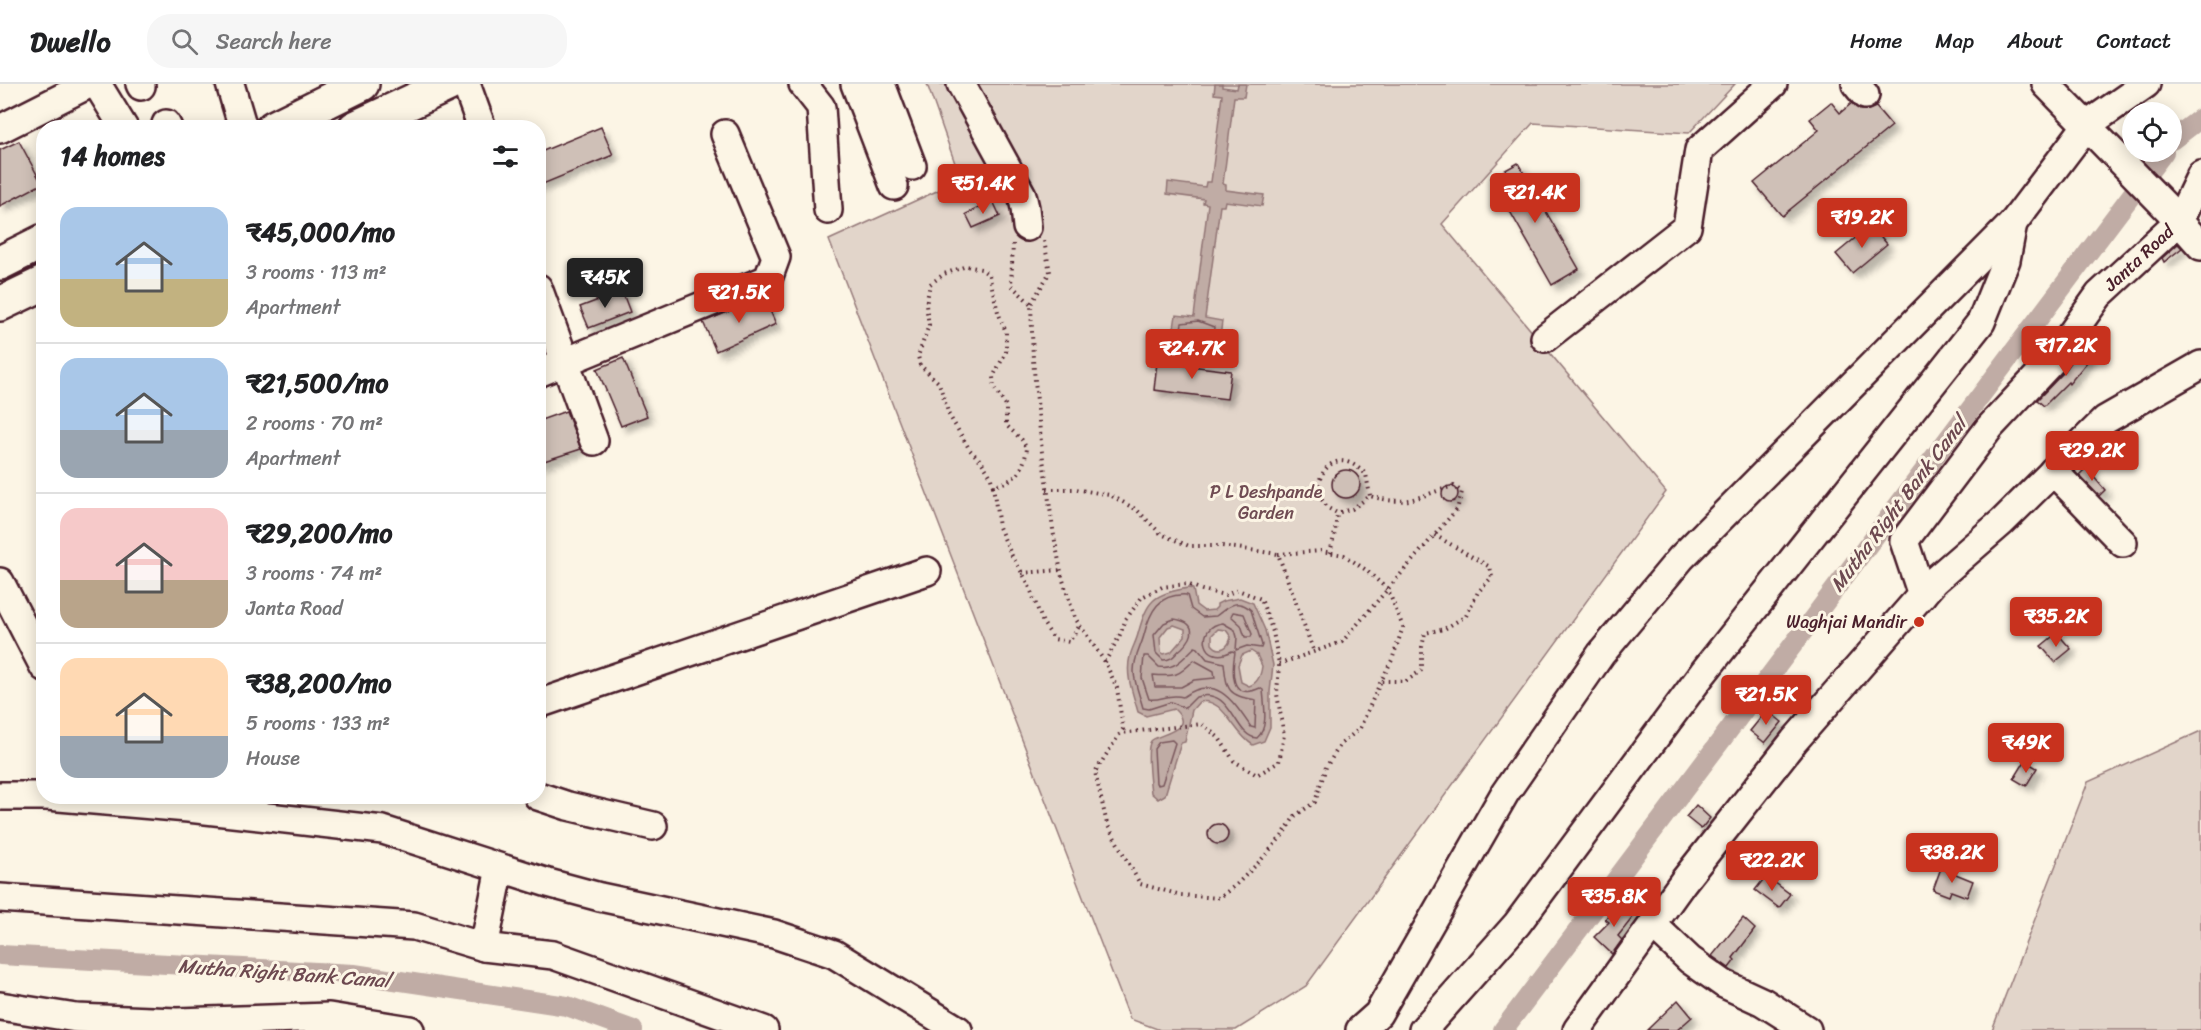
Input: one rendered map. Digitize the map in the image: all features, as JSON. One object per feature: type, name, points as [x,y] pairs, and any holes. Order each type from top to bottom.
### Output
[{"type":"main road","points":[[289,120],[362,84]]},
{"type":"main road","points":[[372,120],[449,84]]},
{"type":"main road","points":[[0,263],[36,245]]},
{"type":"main road","points":[[0,304],[36,286]]},
{"type":"street","points":[[97,84],[119,120]]},
{"type":"street","points":[[230,84],[241,120]]},
{"type":"street","points":[[250,84],[255,120]]},
{"type":"street","points":[[466,84],[479,120]]},
{"type":"street","points":[[803,84],[821,107],[828,210]]},
{"type":"street","points":[[855,84],[894,186]]},
{"type":"street","points":[[881,84],[912,165]]},
{"type":"street","points":[[961,84],[1022,195],[1027,227]]},
{"type":"street","points":[[1545,338],[1687,227],[1699,150],[1773,84]]},
{"type":"street","name":"Janta Road","points":[[1922,595],[1904,541],[1990,427],[2052,362],[2099,295],[2173,215],[2046,84]]},
{"type":"street","points":[[1360,1030],[1378,1014],[1505,793],[1601,654],[1682,558],[2013,223],[2093,131],[2146,84]]},
{"type":"street","points":[[0,129],[73,88]]},
{"type":"street","points":[[546,370],[768,279],[776,257],[725,134]]},
{"type":"street","points":[[2201,176],[2173,215],[2201,246]]},
{"type":"street","points":[[1423,1030],[1517,924],[1703,673],[1982,322],[2006,260],[2013,223]]},
{"type":"street","points":[[546,310],[594,441]]},
{"type":"street","points":[[1577,1030],[1683,882],[1794,741],[1934,581],[2002,522],[2105,420],[2201,365]]},
{"type":"street","points":[[2053,471],[2122,543]]},
{"type":"street","points":[[546,701],[927,571]]},
{"type":"street","points":[[0,582],[36,652]]},
{"type":"street","points":[[0,796],[36,796]]},
{"type":"street","points":[[546,799],[653,826]]},
{"type":"street","points":[[140,804],[383,830],[600,897],[774,934],[834,954],[958,1030]]},
{"type":"street","points":[[484,947],[500,868]]},
{"type":"street","points":[[0,898],[414,926],[484,947],[553,955],[764,1030]]},
{"type":"street","points":[[1653,925],[1690,960],[1724,984],[1763,1002],[1807,1030]]},
{"type":"street","points":[[0,1006],[132,1025],[329,1017],[410,1030]]},
{"type":"path","points":[[1031,304],[1011,285],[1013,236],[1027,227],[1044,241],[1050,272],[1031,304],[1033,360],[1047,489],[1061,570],[1075,618],[1105,662],[1117,688],[1123,729],[1095,772],[1107,824],[1140,885],[1181,894],[1219,898],[1261,860],[1282,836],[1295,816],[1315,802],[1326,767],[1341,744],[1360,728],[1392,660],[1403,627],[1388,590],[1366,570],[1344,555],[1321,551],[1278,554],[1222,546],[1189,546],[1161,534],[1137,510],[1110,495],[1075,489],[1047,489]]},
{"type":"path","points":[[993,486],[1011,481],[1016,476],[1025,461],[1027,449],[1022,440],[1006,424],[1005,406],[994,388],[993,377],[1006,352],[1006,332],[998,312],[989,275],[981,269],[966,266],[944,274],[930,284],[926,305],[929,325],[918,356],[920,365],[939,383],[949,415],[970,450],[990,475],[999,527],[1043,623],[1054,639],[1069,642],[1080,625]]},
{"type":"path","points":[[1335,462],[1349,463],[1366,474],[1370,496],[1352,509],[1337,513],[1328,508],[1317,493],[1317,480],[1324,469],[1335,462]]},
{"type":"path","points":[[1279,664],[1342,642],[1433,534],[1457,509],[1462,492],[1454,486],[1434,491],[1414,501],[1389,502],[1370,496]]},
{"type":"path","points":[[1330,553],[1337,513]]},
{"type":"path","points":[[1381,681],[1406,681],[1422,670],[1422,647],[1425,633],[1444,629],[1466,616],[1478,592],[1492,577],[1490,567],[1433,534]]},
{"type":"path","points":[[1278,554],[1314,652]]},
{"type":"path","points":[[1022,573],[1061,570]]},
{"type":"path","points":[[1105,662],[1126,619],[1142,597],[1162,587],[1187,584],[1225,595],[1238,590],[1261,599],[1273,632],[1279,664],[1277,694],[1284,735],[1279,762],[1257,775],[1234,761],[1219,738],[1202,724],[1120,733]]},
{"type":"green space","name":"P L Deshpande Garden","points":[[927,84],[1735,84],[1689,133],[1533,123],[1442,224],[1666,492],[1306,986],[1236,1030],[1160,1030],[1130,1019],[829,240],[961,180]]},
{"type":"green space","points":[[2201,731],[2201,1030],[1992,1030],[2088,782]]},
{"type":"water","points":[[1215,84],[1237,89],[1238,84],[1246,84],[1244,97],[1234,97],[1223,184],[1226,185],[1226,190],[1264,195],[1262,206],[1225,201],[1224,206],[1220,206],[1205,318],[1222,321],[1219,347],[1172,341],[1176,315],[1194,317],[1208,204],[1203,203],[1204,199],[1167,194],[1168,182],[1205,187],[1206,182],[1211,182],[1222,95],[1214,94]]},
{"type":"water","points":[[1193,589],[1196,605],[1204,611],[1214,610],[1217,604],[1223,601],[1240,598],[1253,603],[1265,630],[1273,665],[1270,727],[1264,741],[1253,745],[1246,740],[1222,710],[1208,702],[1199,702],[1192,710],[1185,742],[1181,743],[1165,795],[1158,799],[1151,793],[1148,766],[1149,745],[1154,739],[1179,727],[1180,716],[1174,709],[1146,716],[1138,712],[1128,671],[1131,653],[1149,606],[1159,596],[1177,590]],"holes":[[[1174,625],[1185,629],[1185,636],[1171,652],[1164,654],[1161,652],[1160,637],[1168,627]],[[1218,629],[1226,630],[1231,637],[1226,646],[1221,649],[1212,644],[1212,635]],[[1251,651],[1257,655],[1262,666],[1259,678],[1249,686],[1241,682],[1238,665],[1242,655]]]},
{"type":"building","points":[[1831,102],[1840,113],[1852,103],[1860,110],[1876,107],[1892,126],[1782,216],[1754,183],[1819,130],[1810,119]]},
{"type":"building","points":[[601,127],[613,155],[546,183],[546,150]]},
{"type":"building","points":[[19,141],[36,173],[36,187],[0,206],[0,150]]},
{"type":"building","points":[[1518,163],[1579,269],[1552,285],[1491,178]]},
{"type":"building","points":[[993,201],[1000,216],[973,228],[966,214]]},
{"type":"building","points":[[1871,225],[1887,244],[1852,273],[1836,254]]},
{"type":"building","points":[[2178,244],[2182,248],[2164,262],[2162,258]]},
{"type":"building","points":[[622,291],[630,312],[589,328],[580,307]]},
{"type":"building","points":[[764,297],[776,324],[716,351],[703,322]]},
{"type":"building","points":[[2081,348],[2091,357],[2069,384],[2068,382],[2044,406],[2037,400],[2064,372]]},
{"type":"building","points":[[623,358],[647,416],[621,426],[597,369]]},
{"type":"building","points":[[1157,362],[1231,371],[1227,399],[1154,390]]},
{"type":"building","points":[[566,411],[581,449],[546,460],[546,418]]},
{"type":"building","points":[[2086,468],[2105,490],[2099,496],[2079,475]]},
{"type":"building","points":[[1346,470],[1356,474],[1360,484],[1356,494],[1346,498],[1336,494],[1332,484],[1336,474]]},
{"type":"building","points":[[1447,486],[1453,486],[1458,494],[1456,500],[1447,502],[1442,497],[1442,491]]},
{"type":"building","points":[[2057,633],[2071,649],[2055,662],[2041,646]]},
{"type":"building","points":[[1767,710],[1782,722],[1765,743],[1750,731]]},
{"type":"building","points":[[2025,761],[2037,768],[2026,786],[2014,779]]},
{"type":"building","points":[[1696,805],[1710,818],[1701,829],[1686,817]]},
{"type":"building","points":[[1218,824],[1225,827],[1228,834],[1225,841],[1218,844],[1211,841],[1208,834],[1211,827]]},
{"type":"building","points":[[1941,868],[1973,881],[1967,897],[1951,891],[1949,896],[1933,890]]},
{"type":"building","points":[[1766,876],[1790,894],[1779,908],[1755,890]]},
{"type":"building","points":[[1617,903],[1634,916],[1618,936],[1622,940],[1612,954],[1594,937],[1609,922],[1605,919]]},
{"type":"building","points":[[1743,918],[1755,929],[1733,958],[1735,960],[1729,968],[1712,956]]},
{"type":"building","points":[[1678,1000],[1692,1017],[1677,1030],[1647,1030]]},
{"type":"waterway","name":"Mutha Right Bank Canal","points":[[2182,132],[2201,118]]},
{"type":"waterway","name":"Mutha Right Bank Canal","points":[[1503,1030],[2156,162]]},
{"type":"waterway","name":"Mutha Right Bank Canal","points":[[0,955],[354,974],[567,1006],[633,1030]]},
{"type":"place","name":"Waghjai Mandir","points":[[1919,622]]}]
